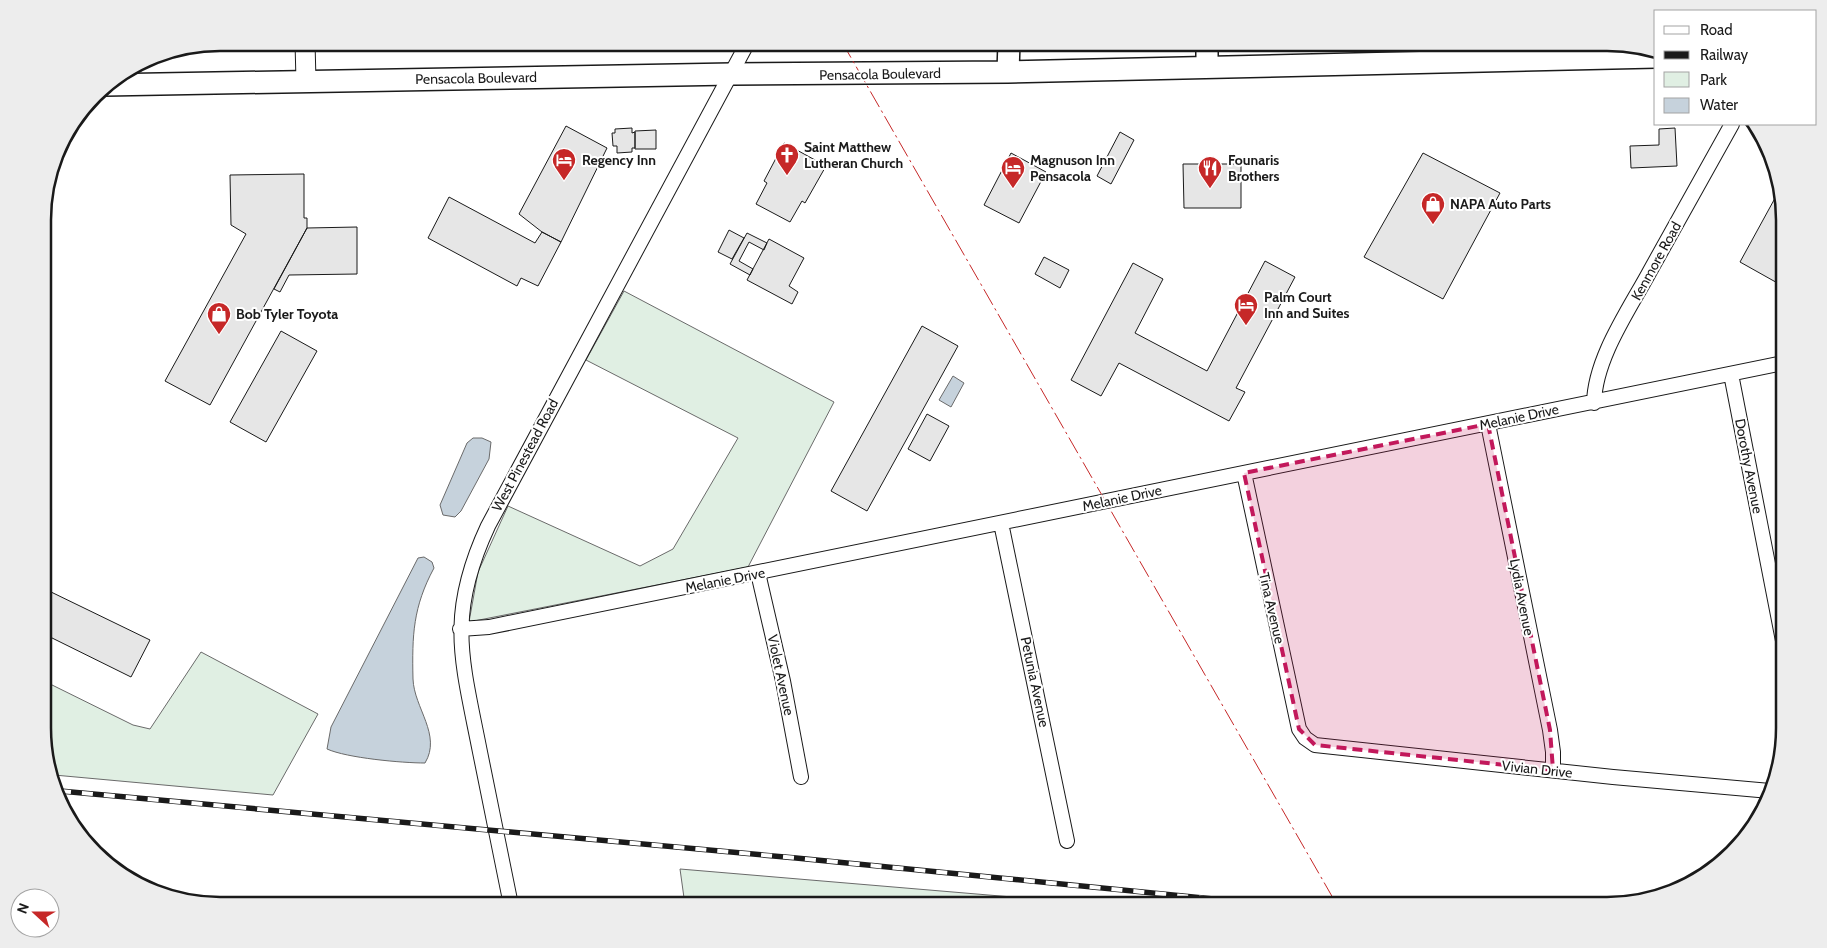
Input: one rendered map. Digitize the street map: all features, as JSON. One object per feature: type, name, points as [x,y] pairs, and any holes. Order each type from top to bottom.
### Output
[{"type":"main road","points":[[305,51],[306,81]]},
{"type":"main road","points":[[1008,72],[1009,51]]},
{"type":"main road","points":[[1207,51],[1208,67]]},
{"type":"main road","name":"Pensacola Boulevard","points":[[119,85],[732,74],[1008,72],[1208,67],[1559,51],[1649,57]]},
{"type":"street","name":"West Pinestead Road","points":[[509,897],[465,680],[460,629],[462,606],[470,569],[488,526],[744,51]]},
{"type":"street","name":"Kenmore Road","points":[[1594,403],[1594,386],[1598,370],[1731,125]]},
{"type":"street","name":"Melanie Drive","points":[[460,629],[489,627],[758,573],[1776,365]]},
{"type":"street","name":"Dorothy Avenue","points":[[1730,374],[1776,606]]},
{"type":"street","name":"Lydia Avenue","points":[[1488,424],[1550,730],[1554,752],[1553,770]]},
{"type":"street","name":"Tina Avenue","points":[[1244,473],[1299,729],[1307,740]]},
{"type":"street","name":"Petunia Avenue","points":[[1002,523],[1066,841]]},
{"type":"street","name":"Violet Avenue","points":[[758,573],[783,681],[801,777]]},
{"type":"street","name":"Vivian Drive","points":[[1307,740],[1315,745],[1348,750],[1763,790]]},
{"type":"highlighted area","points":[[1488,424],[1550,730],[1553,770],[1315,745],[1299,729],[1244,473]]},
{"type":"green space","points":[[624,291],[834,402],[748,567],[469,622],[478,572],[508,506],[640,566],[673,549],[738,438],[586,360]]},
{"type":"green space","points":[[201,652],[318,714],[273,795],[58,775],[54,761],[51,728],[51,685],[133,725],[150,729]]},
{"type":"green space","points":[[680,869],[1005,896],[684,897]]},
{"type":"water","points":[[953,376],[964,383],[951,407],[939,400]]},
{"type":"water","points":[[473,438],[482,438],[491,442],[489,459],[461,511],[455,517],[443,515],[440,505],[467,443]]},
{"type":"water","points":[[424,557],[432,562],[434,568],[422,596],[415,622],[413,679],[414,690],[429,732],[429,753],[425,763],[361,757],[327,749],[331,727],[418,558]]},
{"type":"building","name":"Regency Inn","points":[[566,126],[607,148],[561,242],[542,232],[519,214]]},
{"type":"building","points":[[632,128],[632,133],[635,132],[635,148],[632,148],[632,152],[617,153],[617,146],[613,146],[612,133],[615,133],[615,129]]},
{"type":"building","points":[[1675,128],[1677,166],[1631,168],[1630,146],[1659,145],[1659,129]]},
{"type":"building","points":[[656,130],[656,149],[635,149],[635,131]]},
{"type":"building","points":[[1120,132],[1134,140],[1111,184],[1097,176]]},
{"type":"building","points":[[784,143],[826,166],[805,203],[802,201],[790,222],[756,204],[767,183],[764,181]]},
{"type":"building","points":[[1011,153],[1046,172],[1019,223],[984,205]]},
{"type":"building","name":"NAPA Auto Parts","points":[[1423,153],[1500,193],[1443,299],[1364,257]]},
{"type":"building","points":[[1183,164],[1241,164],[1241,208],[1184,208]]},
{"type":"building","name":"Bob Tyler Toyota","points":[[304,174],[304,218],[307,218],[307,228],[210,405],[165,381],[246,234],[231,225],[230,175]]},
{"type":"building","points":[[449,197],[535,243],[542,232],[561,242],[538,286],[521,278],[517,286],[428,238]]},
{"type":"building","points":[[1774,200],[1776,282],[1740,262]]},
{"type":"building","points":[[357,227],[357,274],[289,275],[280,292],[274,289],[307,228]]},
{"type":"building","points":[[729,230],[744,238],[732,259],[718,252]]},
{"type":"building","points":[[747,233],[767,243],[764,250],[749,242],[739,261],[753,269],[750,275],[730,264]]},
{"type":"building","points":[[769,239],[804,258],[789,286],[798,292],[792,304],[747,280]]},
{"type":"building","points":[[1044,257],[1069,270],[1060,288],[1035,274]]},
{"type":"building","points":[[1265,261],[1295,277],[1236,388],[1245,392],[1229,421],[1119,363],[1101,396],[1071,380],[1133,263],[1163,279],[1135,333],[1207,371]]},
{"type":"building","points":[[922,326],[958,346],[867,511],[831,491]]},
{"type":"building","points":[[281,331],[317,351],[266,442],[230,422]]},
{"type":"building","points":[[927,414],[949,426],[930,461],[908,449]]},
{"type":"building","points":[[51,592],[150,640],[131,677],[51,638]]},
{"type":"railway","points":[[64,791],[796,858],[1186,896]]},
{"type":"power","points":[[847,51],[1332,896]]},
{"type":"place","name":"Saint Matthew Lutheran Church","points":[[787,176]]},
{"type":"place","name":"Regency Inn","points":[[564,181]]},
{"type":"place","name":"Magnuson Inn Pensacola","points":[[1013,189]]},
{"type":"place","name":"Founaris Brothers","points":[[1210,189]]},
{"type":"place","name":"NAPA Auto Parts","points":[[1433,225]]},
{"type":"place","name":"Palm Court Inn and Suites","points":[[1246,326]]},
{"type":"place","name":"Bob Tyler Toyota","points":[[219,335]]}]
